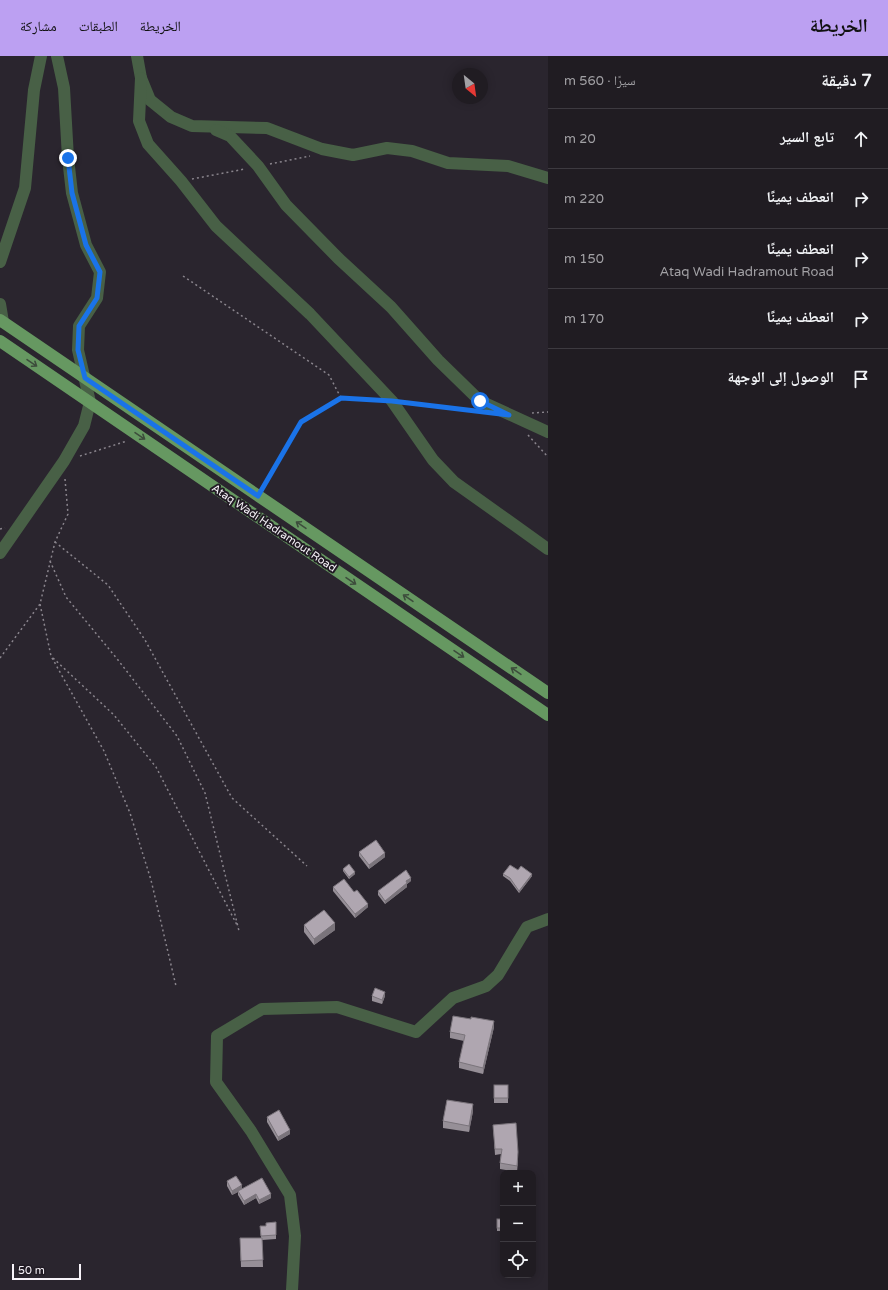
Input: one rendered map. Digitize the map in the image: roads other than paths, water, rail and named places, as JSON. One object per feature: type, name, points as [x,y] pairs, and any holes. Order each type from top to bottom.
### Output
[{"type":"main road","name":"Ataq Wadi Hadramout Road","points":[[1,321],[548,693]]},
{"type":"main road","name":"Ataq Wadi Hadramout Road","points":[[0,341],[548,715]]},
{"type":"street","points":[[0,262],[25,188],[34,90],[41,56]]},
{"type":"street","points":[[0,553],[64,462],[84,426],[90,402],[78,350],[79,326],[97,298],[100,272],[86,245],[72,193],[68,158],[64,88],[57,56]]},
{"type":"street","points":[[136,56],[141,78],[150,100],[171,117],[192,126],[212,128],[266,128],[322,149],[353,154],[388,148],[412,151],[448,163],[508,166],[548,178]]},
{"type":"street","points":[[141,78],[139,121],[148,144],[181,181],[216,226],[310,314],[392,401],[433,460],[454,482],[548,549]]},
{"type":"street","points":[[212,128],[230,136],[258,166],[286,205],[338,258],[391,307],[438,360],[480,401],[548,432]]},
{"type":"street","points":[[0,304],[1,321]]},
{"type":"street","points":[[292,1290],[295,1236],[290,1195],[251,1131],[216,1082],[217,1036],[262,1009],[337,1007],[416,1032],[453,998],[486,986],[498,975],[527,927],[548,919]]}]
